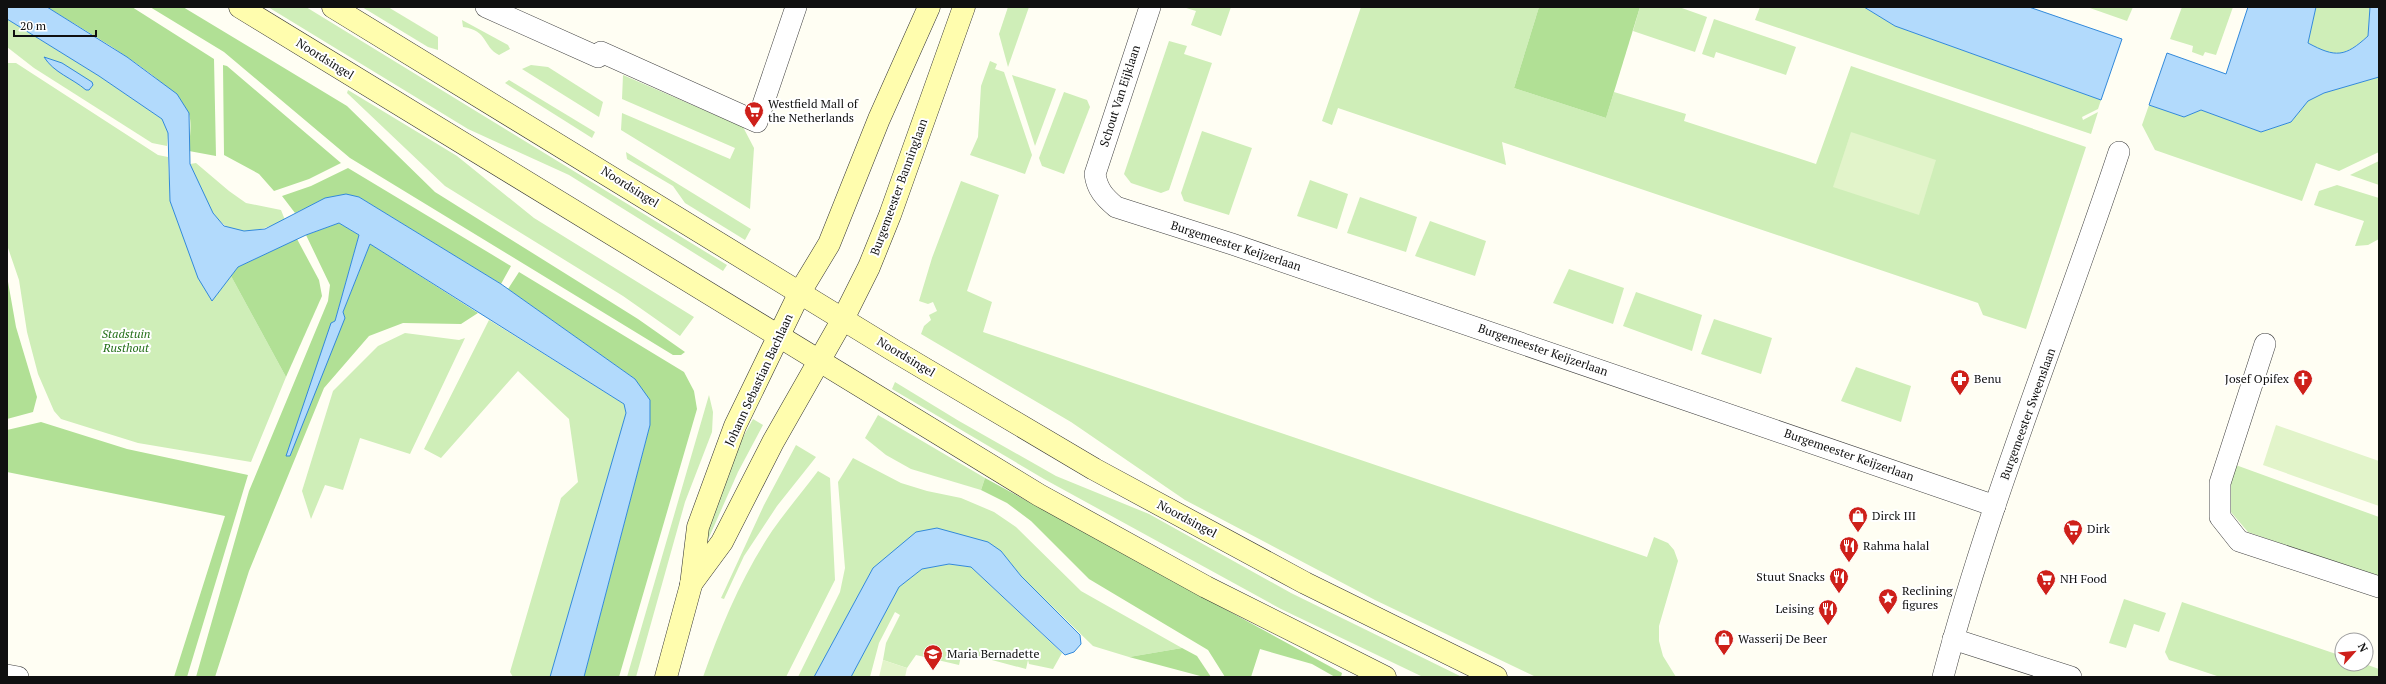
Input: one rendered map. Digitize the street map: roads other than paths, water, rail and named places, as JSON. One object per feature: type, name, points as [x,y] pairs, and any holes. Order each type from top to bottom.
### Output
[{"type":"main road","name":"Noordsingel","points":[[240,7],[1039,495],[1206,587],[1385,677]]},
{"type":"main road","name":"Noordsingel","points":[[334,7],[843,319],[1094,469],[1306,583],[1496,677]]},
{"type":"main road","points":[[800,292],[829,244],[879,118],[929,7]]},
{"type":"main road","name":"Burgemeester Banninglaan","points":[[818,360],[843,319],[868,267],[890,215],[964,7]]},
{"type":"main road","name":"Johann Sebastian Bachlaan","points":[[666,677],[691,585],[698,527],[735,426],[800,292]]},
{"type":"main road","name":"Johann Sebastian Bachlaan","points":[[691,585],[722,542],[773,442],[818,360]]},
{"type":"street","points":[[486,7],[598,57],[601,52],[757,122],[796,7]]},
{"type":"street","name":"Schout Van Eijklaan","points":[[1097,186],[1095,174],[1150,7]]},
{"type":"street","name":"Burgemeester Sweenslaan","points":[[1943,677],[1953,639],[1995,506],[2077,279],[2119,152]]},
{"type":"street","name":"Burgemeester Keijzerlaan","points":[[1097,186],[1104,197],[1116,207],[1232,244],[1995,506]]},
{"type":"street","points":[[2265,344],[2220,483],[2220,517],[2239,541],[2379,587]]},
{"type":"street","points":[[1953,639],[2071,677]]},
{"type":"street","points":[[7,675],[18,677]]},
{"type":"water","points":[[7,7],[47,7],[127,57],[177,94],[189,113],[190,164],[213,213],[224,226],[244,231],[265,229],[325,198],[346,194],[359,197],[501,284],[635,379],[650,400],[650,425],[584,677],[550,677],[626,413],[624,404],[370,244],[343,312],[345,318],[290,456],[286,456],[331,323],[335,321],[359,235],[339,223],[306,235],[238,267],[212,301],[198,278],[170,201],[168,133],[162,119],[99,76],[7,19]]},
{"type":"water","points":[[1864,7],[2029,7],[2122,39],[2101,100],[1895,26]]},
{"type":"water","points":[[2248,7],[2316,7],[2308,43],[2326,51],[2340,53],[2353,48],[2368,36],[2370,7],[2379,7],[2379,77],[2324,93],[2308,101],[2291,122],[2261,132],[2201,110],[2184,117],[2149,105],[2167,53],[2226,74]]},
{"type":"water","points":[[44,57],[62,63],[92,82],[93,85],[89,90],[86,90],[58,71],[48,63]]},
{"type":"water","points":[[937,528],[988,542],[1001,551],[1021,576],[1080,635],[1081,644],[1074,652],[1065,655],[971,567],[949,564],[922,569],[899,587],[851,677],[814,677],[873,568],[916,532]]},
{"type":"place","name":"Westfield Mall of the Netherlands","points":[[754,128]]},
{"type":"place","name":"Benu","points":[[1960,396]]},
{"type":"place","name":"Josef Opifex","points":[[2303,396]]},
{"type":"place","name":"Dirck III","points":[[1858,533]]},
{"type":"place","name":"Dirk","points":[[2073,546]]},
{"type":"place","name":"Rahma halal","points":[[1849,563]]},
{"type":"place","name":"Stuut Snacks","points":[[1839,594]]},
{"type":"place","name":"NH Food","points":[[2046,596]]},
{"type":"place","name":"Reclining figures","points":[[1888,615]]},
{"type":"place","name":"Leising","points":[[1828,626]]},
{"type":"place","name":"Wasserij De Beer","points":[[1724,656]]},
{"type":"place","name":"Maria Bernadette","points":[[933,671]]},
{"type":"park label","name":"Stadstuin Rusthout","points":[[126,341]]}]
